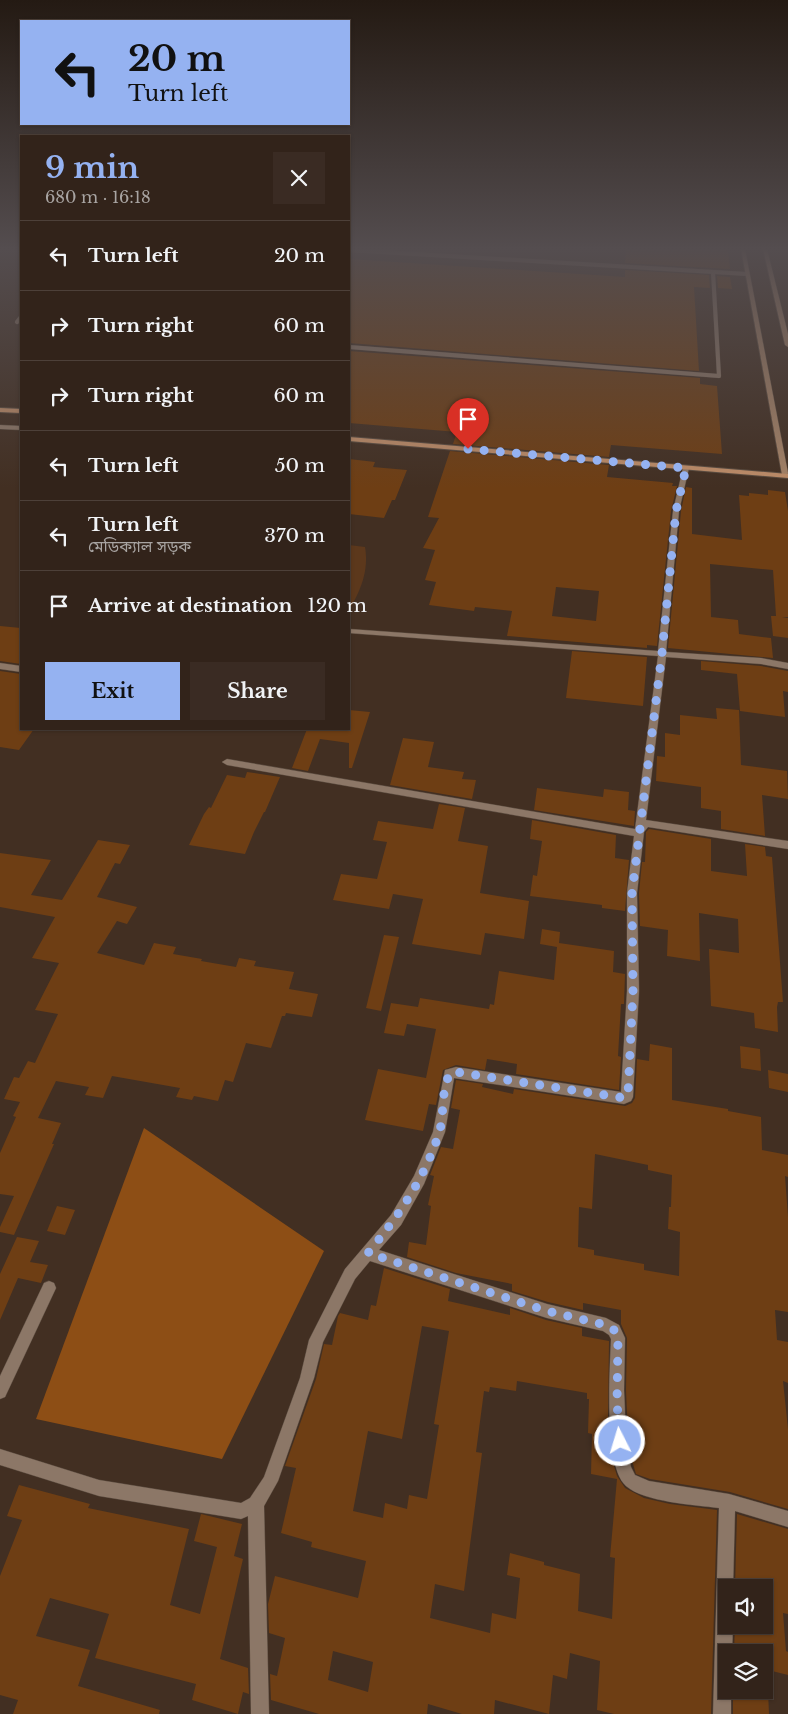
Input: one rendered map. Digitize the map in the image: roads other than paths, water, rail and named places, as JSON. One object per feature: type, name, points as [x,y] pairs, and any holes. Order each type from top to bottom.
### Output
[{"type":"main road","points":[[350,439],[787,476],[758,329]]},
{"type":"main road","points":[[784,329],[788,345]]},
{"type":"main road","points":[[0,410],[20,411]]},
{"type":"street","points":[[0,426],[20,428]]},
{"type":"street","points":[[260,1714],[256,1504],[270,1481],[306,1378],[316,1340],[350,1274],[396,1220],[419,1180],[439,1132],[446,1089],[451,1072],[624,1098],[627,1096],[633,991],[632,893],[662,653],[676,511],[686,468]]},
{"type":"street","points":[[350,631],[662,653],[761,661],[788,666]]},
{"type":"street","points":[[0,666],[20,669]]},
{"type":"street","points":[[227,762],[639,833]]},
{"type":"street","points":[[639,833],[645,823],[788,845]]},
{"type":"street","points":[[368,1253],[547,1311],[598,1322],[614,1330],[618,1338],[617,1403],[622,1460],[624,1471],[630,1481],[641,1487],[695,1498],[727,1502],[788,1519]]},
{"type":"street","points":[[0,1392],[49,1288]]},
{"type":"street","points":[[0,1457],[99,1488],[241,1511],[256,1504]]},
{"type":"street","points":[[722,1714],[727,1502]]},
{"type":"lane","points":[[350,347],[719,376],[716,329]]}]
